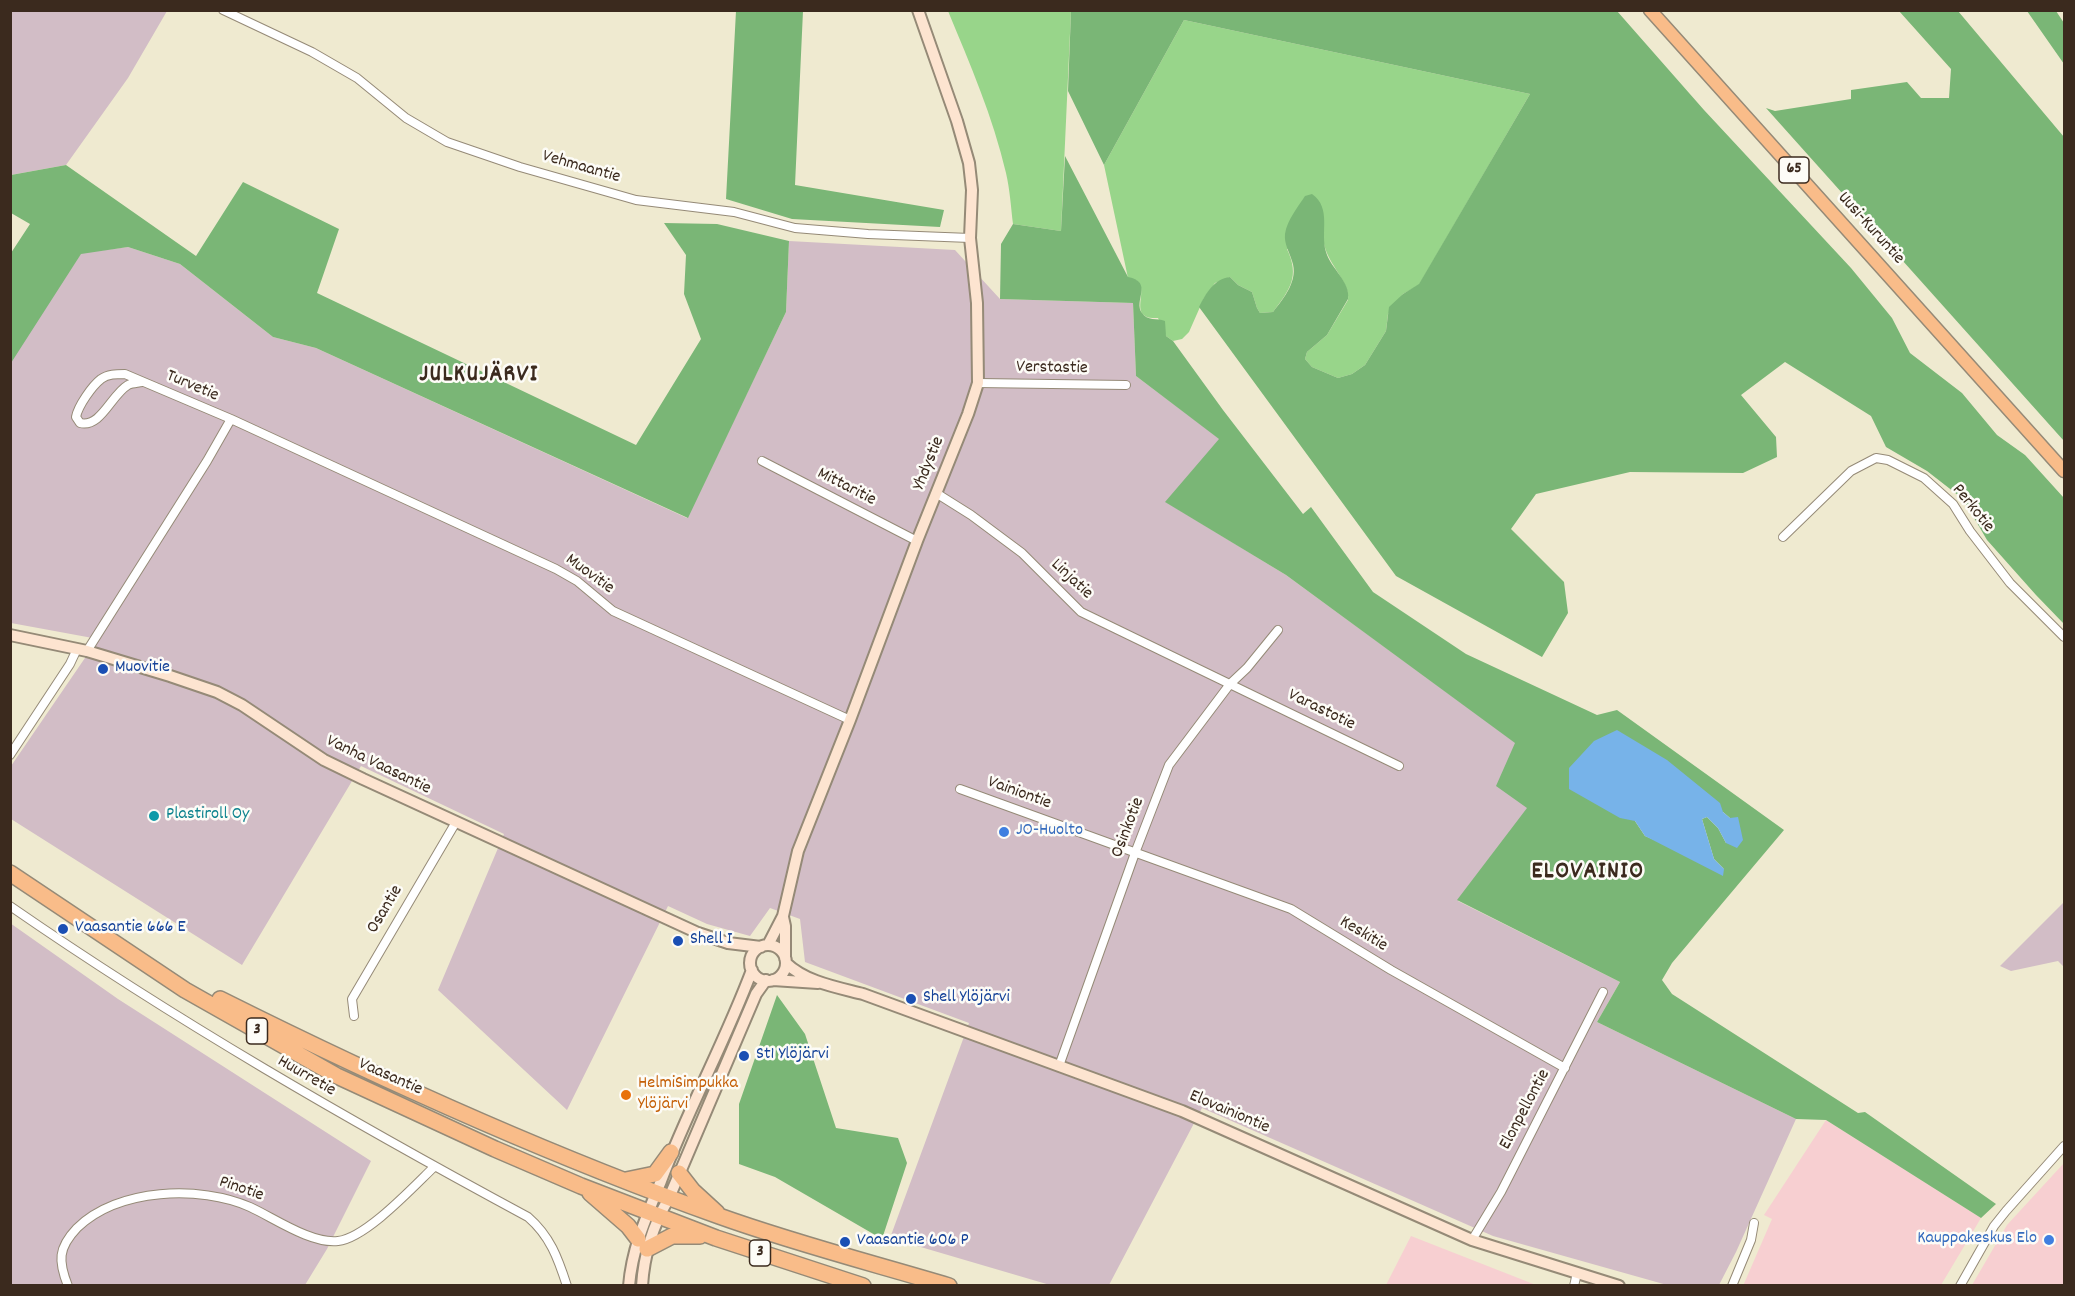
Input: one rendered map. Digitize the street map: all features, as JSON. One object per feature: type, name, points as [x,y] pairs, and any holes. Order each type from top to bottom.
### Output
[{"type":"highway","name":"Vaasantie","points":[[10,873],[185,990],[337,1076],[581,1186],[716,1238],[863,1286]]},
{"type":"highway","name":"Vaasantie","points":[[132,953],[321,1050],[453,1109],[625,1180],[721,1217],[949,1286]]},
{"type":"highway","points":[[625,1180],[655,1174],[671,1152]]},
{"type":"highway","points":[[680,1173],[693,1191],[721,1217]]},
{"type":"highway","points":[[581,1186],[612,1211],[643,1244],[686,1234],[716,1238]]},
{"type":"main road","name":"Yhdystie","points":[[765,946],[783,916],[798,851],[978,383],[977,303],[970,238],[972,190],[969,163],[957,120],[918,10]]},
{"type":"main road","name":"Uusi-Kuruntie","points":[[1650,10],[2064,471]]},
{"type":"main road","name":"Vanha Vaasantie","points":[[10,634],[82,650],[217,692],[242,705],[324,760],[456,822],[682,926],[728,943],[765,946]]},
{"type":"main road","name":"Yhdystie","points":[[783,916],[785,960]]},
{"type":"main road","name":"Vanha Vaasantie","points":[[728,943],[751,966]]},
{"type":"main road","points":[[629,1286],[653,1213],[662,1195],[680,1173],[756,994],[770,980],[783,972],[785,960],[777,948],[765,946],[753,954],[738,1006],[671,1152],[662,1195]]},
{"type":"main road","name":"Elovainiontie","points":[[785,960],[792,969],[821,983],[863,994],[1225,1128],[1472,1240],[1619,1286]]},
{"type":"main road","points":[[751,966],[758,977],[770,980]]},
{"type":"main road","name":"Elovainiontie","points":[[770,980],[821,983]]},
{"type":"main road","points":[[642,1286],[643,1244]]},
{"type":"street","name":"Vehmaantie","points":[[223,10],[312,52],[357,78],[406,118],[447,142],[520,167],[636,200],[734,212],[795,228],[868,234],[970,238]]},
{"type":"street","name":"Turvetie","points":[[142,382],[129,384],[119,392],[94,421],[86,424],[80,423],[76,417],[78,409],[101,378],[113,374],[125,374],[231,419]]},
{"type":"street","name":"Verstastie","points":[[978,383],[1126,385]]},
{"type":"street","points":[[10,755],[207,461],[231,419]]},
{"type":"street","name":"Muovitie","points":[[231,419],[556,569],[577,581],[613,611],[850,720]]},
{"type":"street","name":"Perkotie","points":[[1783,537],[1851,471],[1876,458],[1888,460],[1924,478],[1953,504],[1970,531],[2010,583],[2064,638]]},
{"type":"street","name":"Mittaritie","points":[[762,461],[917,541]]},
{"type":"street","name":"Linjatie","points":[[936,493],[980,521],[1022,553],[1081,612],[1230,684]]},
{"type":"street","name":"Osinkotie","points":[[1059,1066],[1169,765],[1230,684],[1247,668],[1278,630]]},
{"type":"street","name":"Varastotie","points":[[1230,684],[1399,766]]},
{"type":"street","name":"Vainiontie","points":[[960,789],[1135,853]]},
{"type":"street","name":"Osantie","points":[[354,1016],[352,999],[456,822]]},
{"type":"street","name":"Keskitie","points":[[1135,853],[1291,909],[1391,970],[1565,1068]]},
{"type":"street","name":"Huurretie","points":[[10,906],[102,968],[268,1072],[434,1167],[528,1216],[553,1247],[567,1286]]},
{"type":"street","name":"Elonpellontie","points":[[1472,1240],[1500,1192],[1603,992]]},
{"type":"street","points":[[1960,1286],[1994,1226],[2064,1146]]},
{"type":"street","name":"Pinotie","points":[[68,1286],[62,1271],[60,1254],[68,1238],[96,1214],[122,1203],[174,1193],[192,1192],[213,1195],[248,1206],[320,1239],[340,1241],[356,1235],[375,1222],[434,1167]]},
{"type":"street","points":[[1732,1286],[1751,1240],[1754,1223]]},
{"type":"street","points":[[1574,1286],[1577,1273]]},
{"type":"shaded area","points":[[11,11],[167,11],[128,78],[66,165],[11,175]]},
{"type":"shaded area","points":[[789,241],[955,250],[1000,299],[1133,303],[1136,376],[1220,439],[1166,502],[1286,575],[1516,743],[1528,808],[1458,901],[1620,982],[1597,1022],[1796,1119],[1719,1285],[1667,1285],[1493,1236],[1202,1108],[1109,1285],[1050,1285],[890,1238],[969,1023],[805,962],[800,919],[770,908],[750,936],[707,924],[668,906],[567,1110],[438,990],[504,834],[361,766],[242,965],[11,819],[11,766],[98,639],[11,623],[11,358],[81,253],[128,247],[180,264],[273,337],[316,348],[687,518],[786,312]]},
{"type":"shaded area","points":[[2064,902],[2064,967],[2058,961],[2011,971],[2000,966]]},
{"type":"shaded area","points":[[10,923],[118,999],[371,1161],[327,1249],[305,1285],[11,1285]]},
{"type":"shaded area","points":[[1826,1120],[1981,1218],[1941,1285],[1743,1286],[1772,1219],[1764,1215]]},
{"type":"shaded area","points":[[2064,1163],[2064,1285],[1972,1285],[2007,1225]]},
{"type":"shaded area","points":[[1411,1236],[1536,1285],[1386,1285]]},
{"type":"green space","points":[[736,11],[803,11],[795,185],[944,210],[940,227],[792,219],[726,199]]},
{"type":"green space","points":[[948,11],[1071,11],[1061,231],[1013,224],[1007,179],[995,132]]},
{"type":"green space","points":[[1071,11],[1617,11],[1704,110],[1851,268],[1892,318],[1910,353],[1962,393],[1997,435],[2025,455],[2064,498],[2064,624],[1987,540],[1963,499],[1927,471],[1886,447],[1871,416],[1785,362],[1741,395],[1776,437],[1777,457],[1743,473],[1630,472],[1536,494],[1511,529],[1564,582],[1568,613],[1542,657],[1396,576],[1199,307],[1215,284],[1230,277],[1238,285],[1252,292],[1260,313],[1273,312],[1282,301],[1294,275],[1285,241],[1286,229],[1305,196],[1312,194],[1322,206],[1324,213],[1326,252],[1347,287],[1348,299],[1327,335],[1307,352],[1305,359],[1312,367],[1338,378],[1352,374],[1365,365],[1386,331],[1389,307],[1419,284],[1530,94],[1184,20],[1104,165],[1068,91]]},
{"type":"green space","points":[[1899,11],[1958,11],[2064,137],[2064,441],[1766,108],[1775,111],[1851,99],[1851,90],[1907,82],[1921,98],[1949,98],[1951,69]]},
{"type":"green space","points":[[2027,11],[2056,11],[2064,23],[2064,64]]},
{"type":"green space","points":[[1184,20],[1530,94],[1419,285],[1403,294],[1388,314],[1386,331],[1365,365],[1352,374],[1338,378],[1312,367],[1305,359],[1307,352],[1327,335],[1348,300],[1346,287],[1324,244],[1287,249],[1293,275],[1288,289],[1273,312],[1260,313],[1252,292],[1238,285],[1230,277],[1215,283],[1204,298],[1189,332],[1182,339],[1173,341],[1166,336],[1158,318],[1147,317],[1142,313],[1141,286],[1137,281],[1128,278],[1104,165]]},
{"type":"green space","points":[[1065,156],[1128,277],[1140,283],[1140,308],[1144,316],[1165,321],[1166,336],[1173,341],[1303,514],[1311,507],[1373,592],[1466,654],[1597,715],[1617,710],[1784,830],[1672,963],[1662,980],[1672,994],[1858,1113],[1865,1112],[1996,1204],[1981,1218],[1826,1120],[1796,1119],[1597,1022],[1620,982],[1457,900],[1527,808],[1496,786],[1515,743],[1286,575],[1165,502],[1219,439],[1136,376],[1133,303],[1000,299],[1001,244],[1013,224],[1061,231]],"holes":[[[1723,812],[1730,818],[1726,843],[1718,828],[1707,817],[1702,819],[1714,859],[1724,869],[1645,836],[1635,821]]]},
{"type":"green space","points":[[66,165],[196,256],[243,182],[339,229],[317,293],[636,445],[701,339],[684,294],[686,255],[664,223],[717,224],[789,241],[786,312],[688,518],[316,348],[273,337],[180,264],[128,247],[81,254],[11,363],[11,253],[30,224],[11,213],[11,175]]},
{"type":"green space","points":[[777,995],[805,1034],[836,1128],[898,1138],[907,1163],[882,1239],[775,1177],[739,1164],[739,1104]]},
{"type":"water","points":[[1617,730],[1667,760],[1720,803],[1723,812],[1730,818],[1738,817],[1743,840],[1737,848],[1726,843],[1718,828],[1707,817],[1702,819],[1714,859],[1724,869],[1723,876],[1645,836],[1635,821],[1620,818],[1569,789],[1569,768],[1594,741]]},
{"type":"place","name":"Muovitie","points":[[103,669]]},
{"type":"place","name":"Plastiroll Oy","points":[[154,816]]},
{"type":"place","name":"JO-Huolto","points":[[1004,832]]},
{"type":"place","name":"Vaasantie 666 E","points":[[63,929]]},
{"type":"place","name":"Shell I","points":[[678,941]]},
{"type":"place","name":"Shell Ylöjärvi","points":[[911,999]]},
{"type":"place","name":"St1 Ylöjärvi","points":[[744,1056]]},
{"type":"place","name":"HelmiSimpukka Ylöjärvi","points":[[626,1095]]},
{"type":"place","name":"Kauppakeskus Elo","points":[[2049,1240]]},
{"type":"place","name":"Vaasantie 606 P","points":[[845,1242]]},
{"type":"district","name":"JULKUJÄRVI","points":[[479,377]]},
{"type":"district","name":"ELOVAINIO","points":[[1588,874]]}]
